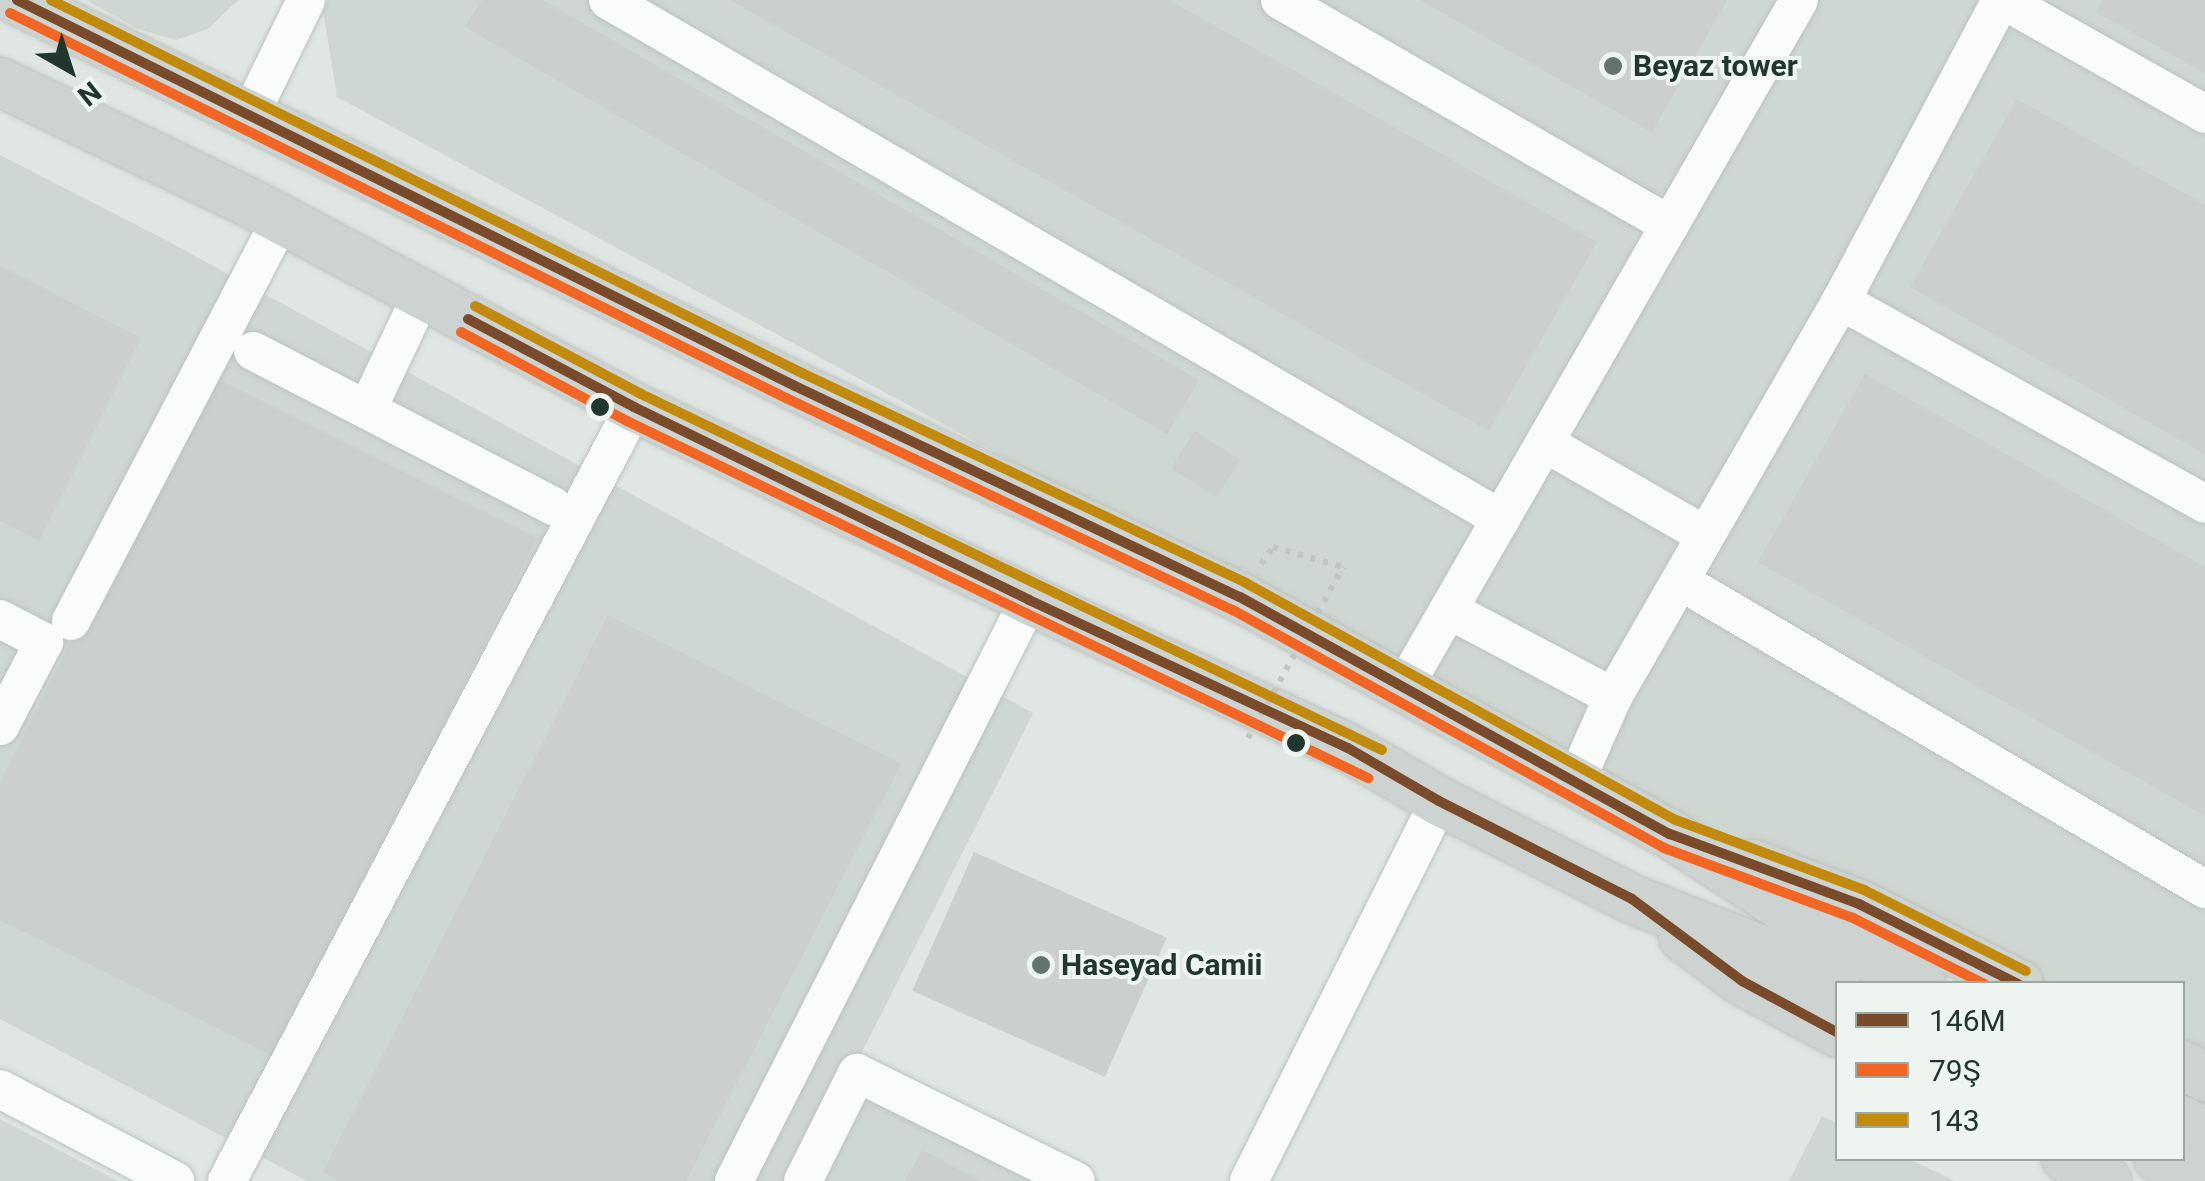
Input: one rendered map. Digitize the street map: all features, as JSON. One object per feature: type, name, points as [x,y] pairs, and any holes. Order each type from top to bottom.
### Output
[{"type":"main road","points":[[16,0],[795,386],[1240,597],[1670,834],[1820,931],[1915,981]]},
{"type":"main road","points":[[0,82],[281,219],[634,407],[1028,600],[1348,748],[1439,801],[1632,899],[1762,950],[1835,988]]},
{"type":"main road","points":[[1670,834],[1858,904],[2013,981]]},
{"type":"main road","points":[[1632,899],[1742,981],[1835,1031]]},
{"type":"main road","points":[[2071,1161],[2107,1181]]},
{"type":"main road","points":[[2163,1161],[2200,1181]]},
{"type":"street","points":[[250,116],[306,0]]},
{"type":"street","points":[[608,0],[1501,519]]},
{"type":"street","points":[[1280,0],[1670,225]]},
{"type":"street","points":[[1404,688],[1799,0]]},
{"type":"street","points":[[1574,783],[1614,696],[1841,301],[2002,0],[2205,114]]},
{"type":"street","points":[[71,622],[281,219]]},
{"type":"street","points":[[368,410],[422,294]]},
{"type":"street","points":[[1841,301],[2205,504]]},
{"type":"street","points":[[253,351],[554,506]]},
{"type":"street","points":[[227,1181],[634,407]]},
{"type":"street","points":[[1545,443],[1705,534]]},
{"type":"street","points":[[1680,581],[2205,889]]},
{"type":"street","points":[[734,1181],[1028,600]]},
{"type":"street","points":[[1449,610],[1614,696]]},
{"type":"street","points":[[0,619],[44,642],[0,726]]},
{"type":"street","points":[[1249,1181],[1439,801]]},
{"type":"street","points":[[803,1181],[857,1073],[1076,1181]]},
{"type":"street","points":[[0,1089],[175,1181]]},
{"type":"path","points":[[1248,738],[1343,567],[1273,546]]},
{"type":"shaded area","points":[[86,0],[238,0],[208,29],[176,40],[138,29]]},
{"type":"shaded area","points":[[329,0],[2205,0],[2205,1095],[2185,1084],[2185,981],[1988,981],[1620,789],[337,97],[323,10]]},
{"type":"shaded area","points":[[0,155],[162,238],[1033,713],[861,1054],[1101,1181],[307,1181],[0,1019]]},
{"type":"shaded area","points":[[1822,1116],[1835,1122],[1835,1161],[1913,1161],[1955,1181],[1789,1181]]},
{"type":"shaded area","points":[[0,1119],[118,1181],[0,1181]]},
{"type":"building","points":[[482,0],[543,0],[1199,380],[1167,434],[465,27]]},
{"type":"building","points":[[730,0],[1169,0],[1597,242],[1489,431]]},
{"type":"building","name":"Beyaz tower","points":[[1420,0],[1727,0],[1652,132]]},
{"type":"building","points":[[2103,0],[2205,0],[2205,73],[2096,12]]},
{"type":"building","points":[[2017,99],[2205,205],[2205,454],[1910,287]]},
{"type":"building","points":[[0,266],[141,338],[39,541],[0,521]]},
{"type":"building","points":[[205,373],[537,538],[277,1058],[0,920],[0,783]]},
{"type":"building","points":[[1865,374],[2205,567],[2205,816],[1758,562]]},
{"type":"building","points":[[1195,431],[1240,460],[1216,497],[1171,468]]},
{"type":"building","points":[[608,615],[901,764],[686,1181],[341,1181],[323,1172]]},
{"type":"building","name":"Haseyad Camii","points":[[974,852],[1167,938],[1105,1077],[912,991]]},
{"type":"building","points":[[922,1150],[981,1181],[905,1181]]},
{"type":"transit line","name":"146M","points":[[17,0],[795,386],[1240,597],[1670,834],[1859,904],[2012,981]]},
{"type":"transit line","name":"143","points":[[51,0],[802,373],[1246,583],[1676,820],[1864,890],[2026,971]]},
{"type":"transit line","name":"79Ş","points":[[10,13],[788,399],[1233,610],[1664,848],[1853,918],[1978,981]]},
{"type":"transit line","name":"143","points":[[475,306],[641,394],[1382,750]]},
{"type":"transit line","name":"146M","points":[[468,319],[634,407],[1029,600],[1348,748],[1439,801],[1632,899],[1742,981],[1835,1031]]},
{"type":"transit line","name":"79Ş","points":[[461,332],[627,421],[1368,778]]},
{"type":"place","name":"Beyaz tower","points":[[1613,66]]},
{"type":"place","name":"Haseyad Camii","points":[[1041,965]]}]
